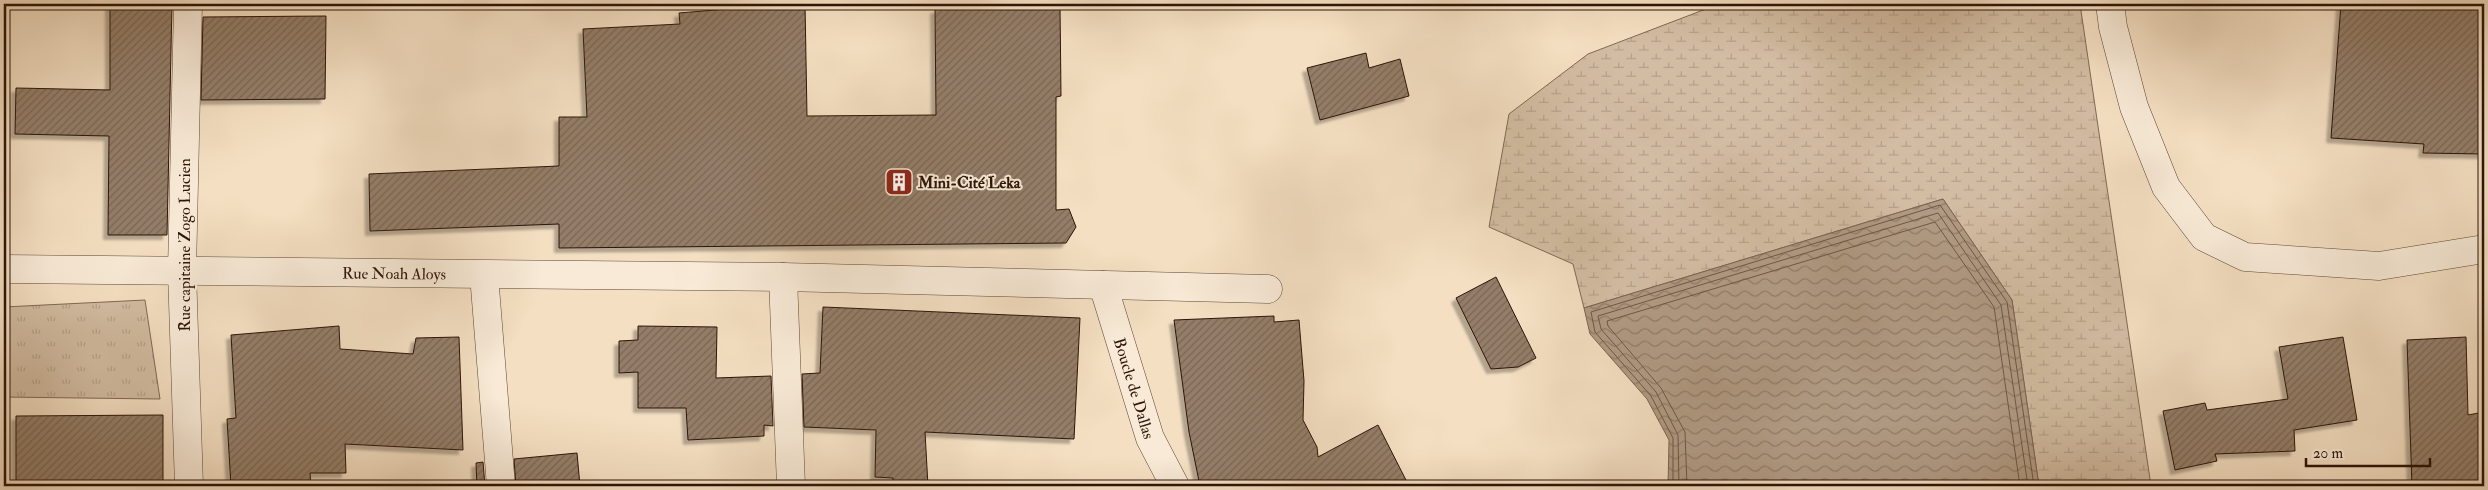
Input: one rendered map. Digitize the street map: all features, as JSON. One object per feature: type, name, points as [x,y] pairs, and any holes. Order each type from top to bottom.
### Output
[{"type":"street","name":"Rue capitaine Zogo Lucien","points":[[188,4],[182,271],[190,486]]},
{"type":"street","points":[[2110,4],[2113,28],[2138,116],[2166,186],[2204,237],[2245,257],[2379,266],[2484,249]]},
{"type":"street","name":"Rue Noah Aloys","points":[[4,269],[783,277],[1268,289]]},
{"type":"street","points":[[484,275],[501,486]]},
{"type":"street","points":[[783,277],[791,486]]},
{"type":"street","name":"Boucle de Dallas","points":[[1103,285],[1150,438],[1175,486]]},
{"type":"green space","points":[[1719,4],[2080,4],[2151,486],[2039,486],[2012,300],[1943,199],[1584,308],[1573,264],[1489,227],[1509,114],[1588,54]]},
{"type":"green space","points":[[145,300],[160,399],[4,397],[4,307]]},
{"type":"water","points":[[1943,199],[2012,300],[2039,486],[1668,486],[1669,440],[1647,399],[1590,334],[1584,308]]},
{"type":"building","points":[[110,4],[172,4],[167,235],[108,235],[109,136],[15,134],[16,88],[110,90]]},
{"type":"building","points":[[762,4],[805,4],[807,116],[936,115],[935,9],[1060,6],[1061,96],[1056,97],[1056,210],[1069,209],[1076,227],[1066,243],[559,248],[559,224],[370,231],[369,174],[559,166],[559,117],[587,117],[583,29],[680,24],[679,13],[762,6]]},
{"type":"building","points":[[2341,4],[2484,4],[2484,154],[2423,153],[2424,144],[2331,138]]},
{"type":"building","points":[[326,16],[325,99],[201,100],[203,17]]},
{"type":"building","points":[[1366,53],[1369,68],[1400,59],[1409,96],[1320,120],[1307,68]]},
{"type":"building","points":[[1496,277],[1536,358],[1518,367],[1491,369],[1456,298]]},
{"type":"building","points":[[823,307],[1080,318],[1074,439],[925,432],[928,486],[893,486],[893,478],[875,477],[876,430],[804,427],[802,374],[820,373]]},
{"type":"building","points":[[1274,316],[1274,322],[1299,320],[1304,381],[1303,420],[1317,447],[1318,457],[1378,425],[1409,486],[1200,486],[1189,432],[1174,320]]},
{"type":"building","points":[[339,326],[340,349],[413,354],[416,338],[459,337],[463,450],[345,444],[346,473],[310,473],[311,486],[231,486],[227,419],[236,418],[231,335]]},
{"type":"building","points":[[638,326],[717,327],[716,378],[771,376],[773,426],[764,425],[764,436],[688,440],[686,408],[638,408],[638,372],[619,373],[619,341],[638,340]]},
{"type":"building","points":[[2343,337],[2357,420],[2294,430],[2295,451],[2215,454],[2217,461],[2175,470],[2163,411],[2205,403],[2207,410],[2288,399],[2279,347]]},
{"type":"building","points":[[2466,337],[2468,415],[2484,412],[2484,486],[2412,486],[2407,340]]},
{"type":"building","points":[[163,415],[163,486],[16,486],[16,416]]},
{"type":"building","points":[[577,453],[580,486],[516,486],[514,459]]},
{"type":"building","points":[[483,462],[485,486],[477,486],[476,463]]},
{"type":"place","name":"Mini-Cité Leka","points":[[899,182]]}]
